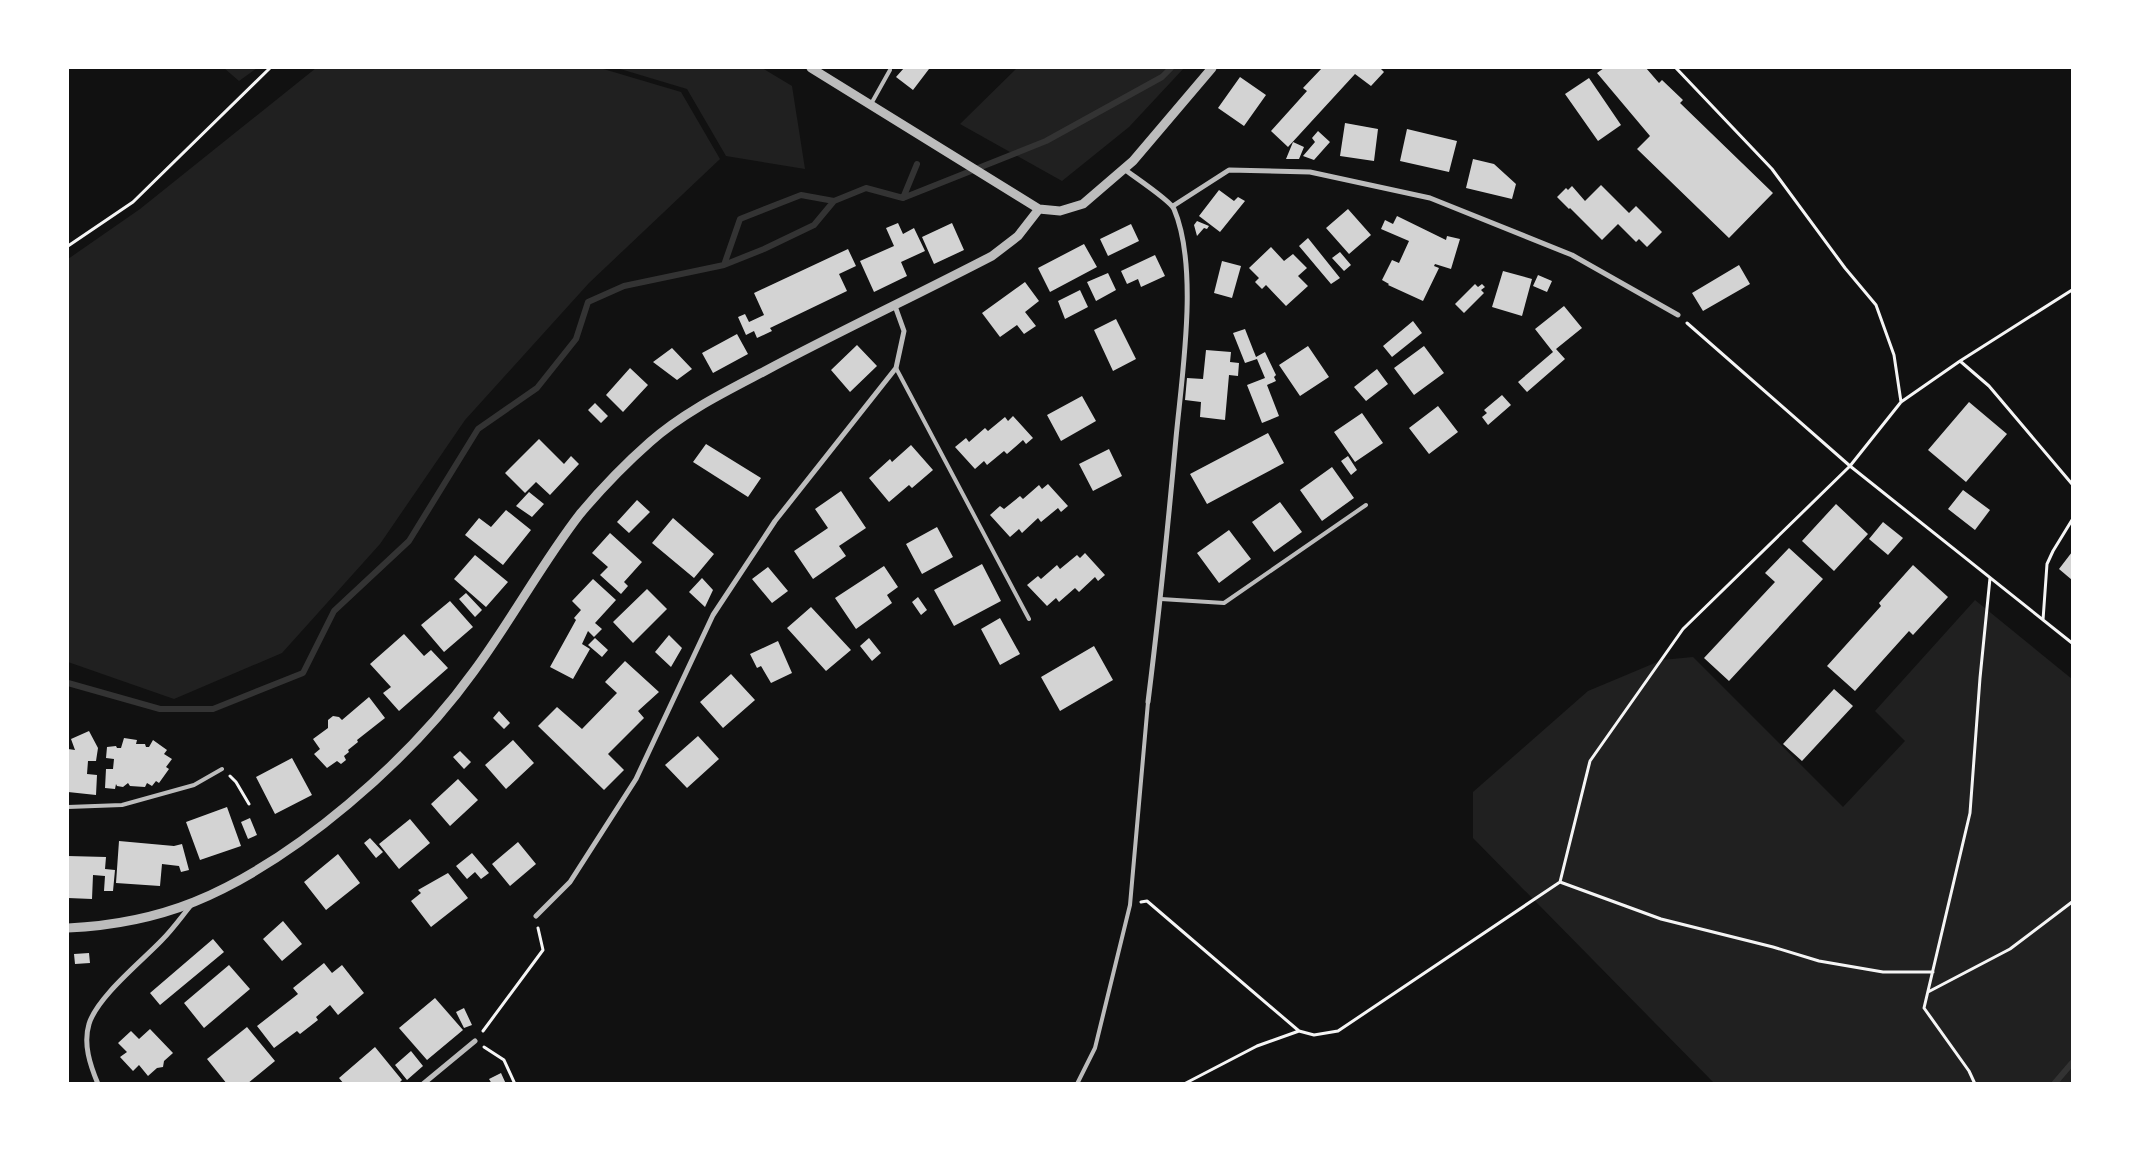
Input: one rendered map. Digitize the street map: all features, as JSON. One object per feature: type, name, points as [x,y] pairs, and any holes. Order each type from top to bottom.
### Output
[{"type":"street","points":[[811,68],[1039,209],[1060,210],[1083,204],[1124,170],[1212,68]]},
{"type":"street","points":[[1124,170],[1173,206],[1181,230],[1186,271],[1187,328],[1161,599],[1148,702]]},
{"type":"street","points":[[1173,206],[1229,170],[1310,172],[1430,198],[1572,254],[1678,315]]},
{"type":"street","points":[[68,928],[148,917],[193,902],[239,880],[278,856],[350,802],[387,769],[450,704],[579,516],[608,483],[650,441],[704,403],[992,256],[1018,236],[1039,209]]},
{"type":"street","points":[[536,916],[570,882],[636,779],[713,614],[775,521],[896,368],[904,331],[895,306]]},
{"type":"street","points":[[98,1084],[90,1064],[87,1047],[89,1023],[106,995],[163,938],[193,902]]},
{"type":"street","points":[[423,1084],[475,1041]]},
{"type":"lane","points":[[870,106],[890,70]]},
{"type":"lane","points":[[896,368],[1029,620]]},
{"type":"lane","points":[[1161,599],[1224,603],[1366,505]]},
{"type":"lane","points":[[1077,1084],[1095,1048],[1130,905],[1148,702]]},
{"type":"lane","points":[[68,806],[122,805],[194,785],[222,769]]},
{"type":"path","points":[[68,246],[133,202],[270,68]]},
{"type":"path","points":[[1676,68],[1772,169],[1845,268],[1876,304],[1894,355],[1902,402]]},
{"type":"path","points":[[1130,905],[1147,901],[1299,1031],[1314,1035],[1338,1031],[1560,882],[1590,761],[1683,629],[1850,466],[1902,402],[1960,361],[2072,290]]},
{"type":"path","points":[[1678,315],[1850,466],[2072,643]]},
{"type":"path","points":[[1960,361],[1989,386],[2072,484]]},
{"type":"path","points":[[2043,620],[2047,564],[2072,520]]},
{"type":"path","points":[[1975,1084],[1969,1071],[1924,1008],[1970,813],[1990,578]]},
{"type":"path","points":[[222,769],[236,782],[249,804]]},
{"type":"path","points":[[1560,882],[1661,920],[1773,947],[1819,961],[1882,972],[1933,972]]},
{"type":"path","points":[[1928,992],[2010,949],[2072,902]]},
{"type":"path","points":[[515,1084],[504,1060],[475,1041],[543,950],[536,916]]},
{"type":"path","points":[[1184,1084],[1257,1046],[1299,1031]]},
{"type":"shaded area","points":[[224,68],[257,68],[239,81]]},
{"type":"shaded area","points":[[316,68],[600,68],[681,92],[720,159],[589,283],[465,420],[380,544],[282,653],[174,699],[68,662],[68,259],[140,209]]},
{"type":"shaded area","points":[[617,68],[762,68],[792,86],[805,169],[726,156],[687,89]]},
{"type":"shaded area","points":[[1017,68],[1184,68],[1129,127],[1062,181],[960,124]]},
{"type":"shaded area","points":[[1975,600],[2072,679],[2072,1083],[1714,1083],[1473,838],[1473,792],[1588,691],[1662,660],[1693,657],[1843,807],[1905,741],[1875,711]]},
{"type":"building","points":[[904,68],[929,69],[913,90],[896,77]]},
{"type":"building","points":[[1322,68],[1380,68],[1384,72],[1371,86],[1355,74],[1288,147],[1271,131],[1307,91],[1303,88]]},
{"type":"building","points":[[1604,68],[1646,68],[1659,83],[1662,80],[1683,100],[1680,103],[1773,193],[1729,238],[1637,149],[1650,136],[1597,73]]},
{"type":"building","points":[[1240,77],[1266,95],[1244,126],[1218,108]]},
{"type":"building","points":[[1589,78],[1621,125],[1598,141],[1565,94]]},
{"type":"building","points":[[1345,123],[1378,129],[1374,161],[1340,156]]},
{"type":"building","points":[[1407,129],[1457,141],[1449,172],[1400,161]]},
{"type":"building","points":[[1318,131],[1330,142],[1314,160],[1303,156],[1315,142],[1312,138]]},
{"type":"building","points":[[1293,142],[1304,147],[1299,159],[1286,159]]},
{"type":"building","points":[[1473,159],[1494,164],[1516,184],[1512,199],[1466,188]]},
{"type":"building","points":[[1601,185],[1629,213],[1636,206],[1662,232],[1647,247],[1639,239],[1636,242],[1618,224],[1602,240],[1557,197],[1566,188],[1568,190],[1572,186],[1585,201]]},
{"type":"building","points":[[1219,190],[1234,201],[1238,197],[1245,201],[1220,232],[1199,216]]},
{"type":"building","points":[[1348,209],[1371,235],[1349,254],[1326,228]]},
{"type":"building","points":[[1397,216],[1446,240],[1447,236],[1460,239],[1451,269],[1435,264],[1434,266],[1439,268],[1423,301],[1388,285],[1382,280],[1392,260],[1399,263],[1409,241],[1381,229],[1385,220],[1393,224]]},
{"type":"building","points":[[1197,221],[1209,226],[1207,229],[1204,228],[1197,236],[1194,225]]},
{"type":"building","points":[[898,223],[903,234],[914,228],[925,251],[901,262],[907,276],[874,292],[860,261],[894,246],[886,228]]},
{"type":"building","points":[[952,223],[964,250],[934,264],[922,237]]},
{"type":"building","points":[[1131,224],[1139,241],[1108,256],[1100,239]]},
{"type":"building","points":[[1308,238],[1340,278],[1331,284],[1299,246]]},
{"type":"building","points":[[1084,244],[1097,267],[1050,292],[1038,268]]},
{"type":"building","points":[[1271,247],[1284,261],[1293,254],[1307,268],[1298,276],[1308,286],[1286,306],[1266,285],[1262,289],[1255,282],[1259,278],[1249,268]]},
{"type":"building","points":[[848,249],[856,266],[839,274],[847,291],[770,328],[772,331],[757,338],[754,331],[746,335],[738,317],[745,314],[749,322],[764,315],[754,293]]},
{"type":"building","points":[[1340,252],[1351,265],[1344,271],[1332,258]]},
{"type":"building","points":[[1155,255],[1165,276],[1141,287],[1138,279],[1127,284],[1121,271]]},
{"type":"building","points":[[1222,261],[1241,266],[1232,298],[1214,293]]},
{"type":"building","points":[[1739,265],[1750,284],[1703,311],[1692,293]]},
{"type":"building","points":[[1503,271],[1532,279],[1522,316],[1492,307]]},
{"type":"building","points":[[1108,273],[1116,290],[1096,301],[1087,282]]},
{"type":"building","points":[[1538,275],[1552,281],[1547,292],[1533,286]]},
{"type":"building","points":[[1025,282],[1039,301],[1025,312],[1036,326],[1024,334],[1017,325],[1000,337],[982,313]]},
{"type":"building","points":[[1475,284],[1478,287],[1482,284],[1485,287],[1481,290],[1484,293],[1464,313],[1455,304]]},
{"type":"building","points":[[1080,290],[1088,307],[1065,319],[1058,301]]},
{"type":"building","points":[[1564,306],[1582,328],[1556,349],[1565,359],[1527,392],[1518,382],[1553,352],[1535,329]]},
{"type":"building","points":[[1116,319],[1136,359],[1113,371],[1094,330]]},
{"type":"building","points":[[1413,321],[1422,333],[1392,357],[1383,346]]},
{"type":"building","points":[[1245,329],[1256,357],[1265,352],[1276,375],[1274,377],[1276,381],[1267,385],[1279,416],[1262,423],[1247,385],[1265,378],[1257,359],[1245,363],[1233,333]]},
{"type":"building","points":[[737,334],[748,354],[713,373],[702,353]]},
{"type":"building","points":[[857,345],[877,366],[850,392],[831,370]]},
{"type":"building","points":[[1308,346],[1329,377],[1300,396],[1279,365]]},
{"type":"building","points":[[1424,346],[1444,373],[1414,395],[1394,368]]},
{"type":"building","points":[[672,348],[692,369],[677,380],[653,362]]},
{"type":"building","points":[[1206,350],[1231,352],[1230,362],[1239,363],[1238,376],[1229,375],[1225,420],[1200,417],[1201,402],[1185,400],[1187,378],[1203,379]]},
{"type":"building","points":[[630,368],[648,385],[623,412],[606,395]]},
{"type":"building","points":[[1377,369],[1388,384],[1366,401],[1354,387]]},
{"type":"building","points":[[1502,395],[1511,405],[1488,425],[1482,417],[1487,413],[1484,410]]},
{"type":"building","points":[[1082,396],[1096,421],[1061,441],[1047,415]]},
{"type":"building","points":[[1969,402],[2007,434],[1966,482],[1928,450]]},
{"type":"building","points":[[595,403],[608,416],[601,423],[588,410]]},
{"type":"building","points":[[1438,406],[1458,432],[1429,454],[1409,428]]},
{"type":"building","points":[[1362,413],[1383,443],[1355,462],[1334,432]]},
{"type":"building","points":[[1013,416],[1033,438],[1026,444],[1023,440],[1007,454],[1004,451],[987,465],[984,461],[975,469],[955,447],[966,438],[969,442],[985,428],[988,431],[1005,417],[1008,421]]},
{"type":"building","points":[[1268,433],[1284,463],[1207,504],[1190,474]]},
{"type":"building","points":[[539,439],[564,464],[571,456],[579,464],[550,495],[536,482],[525,493],[505,473]]},
{"type":"building","points":[[706,444],[761,478],[748,497],[693,462]]},
{"type":"building","points":[[911,445],[933,470],[912,488],[909,485],[889,502],[869,478],[890,459],[892,462]]},
{"type":"building","points":[[1109,449],[1122,476],[1093,491],[1079,464]]},
{"type":"building","points":[[1348,456],[1357,470],[1351,475],[1341,461]]},
{"type":"building","points":[[1332,467],[1354,498],[1322,521],[1300,490]]},
{"type":"building","points":[[1048,484],[1068,506],[1061,512],[1058,508],[1041,522],[1038,518],[1022,533],[1019,529],[1010,537],[990,515],[1000,506],[1004,509],[1020,496],[1023,499],[1039,485],[1042,489]]},
{"type":"building","points":[[1963,490],[1990,510],[1975,530],[1948,509]]},
{"type":"building","points":[[841,491],[866,528],[839,546],[846,556],[813,579],[794,551],[828,528],[815,509]]},
{"type":"building","points":[[529,492],[544,504],[532,517],[516,506]]},
{"type":"building","points":[[637,500],[650,512],[629,533],[617,522]]},
{"type":"building","points":[[1280,502],[1302,532],[1274,552],[1252,522]]},
{"type":"building","points":[[1836,504],[1868,534],[1834,571],[1802,541]]},
{"type":"building","points":[[506,510],[531,530],[503,565],[465,535],[479,518],[491,527]]},
{"type":"building","points":[[673,518],[714,554],[694,578],[652,543]]},
{"type":"building","points":[[1883,522],[1903,538],[1888,555],[1869,539]]},
{"type":"building","points":[[937,527],[953,557],[922,574],[906,544]]},
{"type":"building","points":[[1229,530],[1251,559],[1219,583],[1197,553]]},
{"type":"building","points":[[610,533],[642,562],[624,582],[628,586],[621,594],[600,575],[608,567],[592,553]]},
{"type":"building","points":[[1789,548],[1823,579],[1729,681],[1704,658],[1775,582],[1765,573]]},
{"type":"building","points":[[2072,552],[2072,580],[2059,569]]},
{"type":"building","points":[[1085,553],[1105,575],[1098,581],[1095,577],[1079,592],[1075,588],[1059,602],[1056,598],[1047,606],[1027,585],[1038,576],[1041,579],[1057,565],[1060,569],[1077,555],[1080,558]]},
{"type":"building","points":[[475,555],[508,582],[486,607],[454,579]]},
{"type":"building","points":[[982,564],[1001,601],[954,626],[934,590]]},
{"type":"building","points":[[1913,565],[1948,597],[1913,635],[1909,631],[1855,691],[1827,666],[1881,606],[1879,603]]},
{"type":"building","points":[[884,566],[898,587],[887,595],[892,603],[856,629],[835,598]]},
{"type":"building","points":[[768,567],[788,591],[772,603],[752,579]]},
{"type":"building","points":[[702,578],[713,590],[705,607],[689,592]]},
{"type":"building","points":[[593,579],[616,600],[595,623],[602,629],[594,637],[588,631],[582,644],[590,649],[573,679],[550,667],[576,620],[574,618],[581,610],[572,601]]},
{"type":"building","points":[[647,589],[667,609],[633,643],[613,622]]},
{"type":"building","points":[[466,593],[482,610],[475,617],[459,599]]},
{"type":"building","points":[[918,597],[927,610],[921,615],[912,602]]},
{"type":"building","points":[[450,601],[473,627],[444,652],[421,625]]},
{"type":"building","points":[[811,607],[851,650],[826,671],[787,628]]},
{"type":"building","points":[[1000,618],[1020,654],[1000,665],[981,629]]},
{"type":"building","points":[[404,634],[424,656],[431,650],[448,668],[399,711],[383,693],[391,687],[370,664]]},
{"type":"building","points":[[669,635],[682,648],[671,667],[655,652]]},
{"type":"building","points":[[595,638],[608,650],[602,657],[588,645]]},
{"type":"building","points":[[869,638],[881,653],[872,661],[860,646]]},
{"type":"building","points":[[778,641],[792,673],[771,683],[761,666],[757,668],[750,654]]},
{"type":"building","points":[[1094,646],[1113,680],[1060,711],[1041,677]]},
{"type":"building","points":[[625,661],[659,692],[638,711],[644,718],[608,754],[624,770],[604,790],[538,726],[557,707],[582,729],[617,693],[605,682]]},
{"type":"building","points":[[731,674],[755,700],[723,728],[700,702]]},
{"type":"building","points":[[1834,689],[1853,706],[1802,761],[1783,744]]},
{"type":"building","points":[[369,697],[385,718],[357,740],[358,742],[344,756],[346,760],[341,764],[337,761],[327,768],[314,754],[320,749],[313,739],[328,728],[328,720],[333,716],[339,717],[342,720]]},
{"type":"building","points":[[499,711],[510,723],[504,729],[493,718]]},
{"type":"building","points":[[89,731],[98,748],[96,761],[88,761],[87,774],[97,775],[96,795],[68,792],[68,749],[75,750],[71,739]]},
{"type":"building","points":[[698,736],[719,759],[687,788],[665,765]]},
{"type":"building","points":[[124,738],[137,740],[136,744],[145,744],[146,747],[149,747],[153,740],[167,750],[164,754],[172,759],[166,767],[169,769],[159,783],[156,781],[152,786],[147,783],[145,787],[130,786],[128,783],[123,787],[116,784],[115,789],[105,788],[106,769],[113,769],[114,759],[106,758],[107,747],[116,746],[121,748]]},
{"type":"building","points":[[513,740],[534,763],[506,789],[485,765]]},
{"type":"building","points":[[460,751],[471,762],[464,769],[453,757]]},
{"type":"building","points":[[292,758],[312,795],[275,814],[256,777]]},
{"type":"building","points":[[458,779],[478,800],[450,826],[431,804]]},
{"type":"building","points":[[227,807],[241,846],[200,860],[186,822]]},
{"type":"building","points":[[250,818],[257,835],[248,839],[241,822]]},
{"type":"building","points":[[410,819],[430,843],[399,869],[379,844]]},
{"type":"building","points":[[370,838],[383,852],[376,858],[364,843]]},
{"type":"building","points":[[119,841],[174,846],[182,844],[189,870],[181,872],[179,866],[162,864],[160,886],[116,883]]},
{"type":"building","points":[[518,842],[536,864],[510,886],[492,864]]},
{"type":"building","points":[[472,853],[489,873],[481,879],[475,872],[467,879],[456,866]]},
{"type":"building","points":[[338,854],[360,883],[326,910],[304,882]]},
{"type":"building","points":[[68,856],[106,857],[105,869],[115,870],[113,891],[104,891],[105,876],[93,875],[92,899],[68,898]]},
{"type":"building","points":[[448,873],[468,898],[431,927],[411,901],[421,893],[418,890]]},
{"type":"building","points":[[283,921],[302,944],[282,961],[263,939]]},
{"type":"building","points":[[213,939],[224,952],[160,1005],[150,993]]},
{"type":"building","points":[[89,953],[90,963],[75,964],[74,954]]},
{"type":"building","points":[[324,963],[332,973],[342,965],[364,993],[338,1015],[330,1005],[316,1017],[318,1020],[300,1034],[297,1031],[274,1048],[257,1026],[298,994],[293,988]]},
{"type":"building","points":[[229,965],[250,989],[204,1028],[184,1003]]},
{"type":"building","points":[[435,998],[463,1030],[427,1060],[399,1028]]},
{"type":"building","points":[[464,1008],[472,1025],[464,1028],[456,1012]]},
{"type":"building","points":[[247,1027],[275,1061],[247,1084],[227,1084],[207,1059]]},
{"type":"building","points":[[150,1029],[173,1053],[164,1061],[163,1067],[157,1068],[148,1076],[139,1065],[133,1071],[120,1057],[127,1052],[118,1043],[131,1031],[139,1039]]},
{"type":"building","points":[[375,1047],[402,1080],[398,1084],[344,1084],[339,1078]]},
{"type":"building","points":[[411,1051],[423,1066],[407,1080],[395,1065]]},
{"type":"building","points":[[501,1073],[506,1084],[492,1084],[489,1079]]},
{"type":"waterway","points":[[68,683],[160,709],[213,709],[303,673],[334,611],[409,541],[478,429],[537,388],[576,339],[588,302],[624,286],[724,265],[764,249],[814,225],[834,201],[866,188],[903,198],[1046,141],[1162,77],[1171,68]]},
{"type":"waterway","points":[[903,198],[917,164]]},
{"type":"waterway","points":[[724,265],[740,219],[801,195],[834,201]]},
{"type":"waterway","points":[[2054,1084],[2072,1063]]}]
